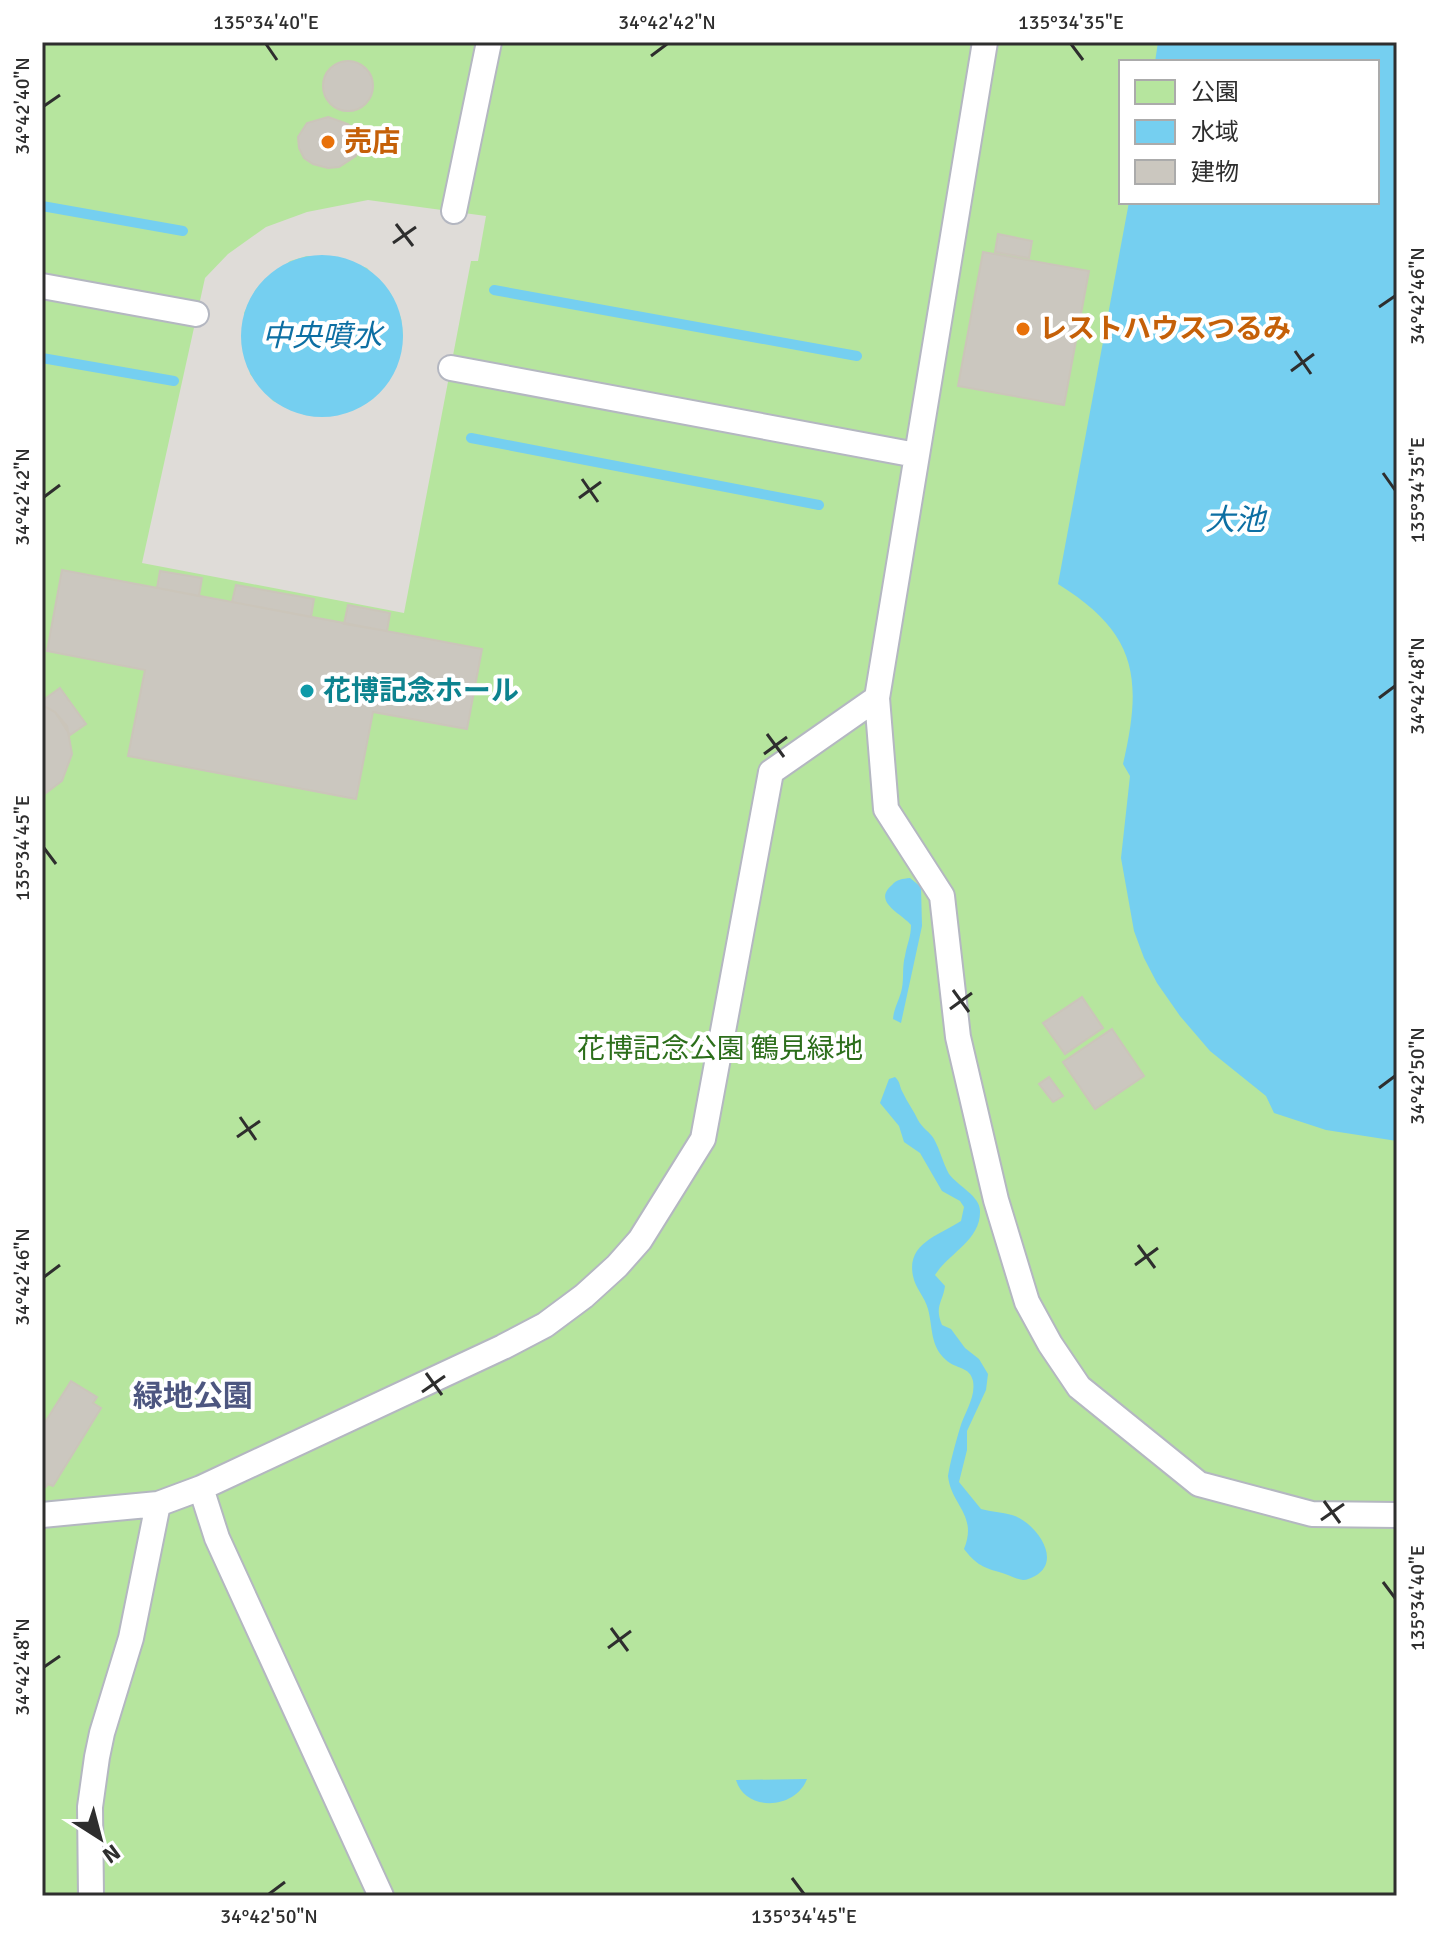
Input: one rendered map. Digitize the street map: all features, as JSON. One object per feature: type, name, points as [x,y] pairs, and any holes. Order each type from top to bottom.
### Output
[{"type":"street","points":[[454,211],[489,42]]},
{"type":"street","points":[[985,42],[877,698],[886,809],[942,896],[958,1037],[996,1200],[1027,1302],[1079,1387],[1199,1484],[1312,1514],[1397,1515]]},
{"type":"street","points":[[42,286],[196,314]]},
{"type":"street","points":[[451,368],[916,455]]},
{"type":"street","points":[[42,1515],[158,1504],[201,1488],[503,1347],[545,1325],[584,1296],[633,1248],[703,1139],[771,772],[877,698]]},
{"type":"street","points":[[201,1488],[217,1538],[381,1896]]},
{"type":"street","points":[[91,1896],[90,1807],[97,1757],[131,1638],[158,1504]]},
{"type":"green space","name":"花博記念公園 鶴見緑地","points":[[42,42],[1397,42],[1397,1896],[42,1896]]},
{"type":"shaded area","points":[[368,200],[486,216],[478,261],[471,261],[404,613],[142,563],[205,278],[228,254],[266,227],[307,212]],"holes":[[[307,256],[333,256],[367,268],[391,294],[401,318],[403,336],[398,362],[305,415],[273,401],[250,374],[244,313],[256,289],[290,261]]]},
{"type":"water","name":"大池","points":[[1158,42],[1397,42],[1397,1141],[1326,1130],[1274,1113],[1266,1096],[1210,1051],[1157,983],[1134,931],[1121,858],[1130,776],[1123,764],[1132,706],[1128,660],[1119,640],[1104,621],[1058,584],[1129,204],[1379,204],[1379,60],[1155,60]]},
{"type":"water","name":"中央噴水","points":[[322,255],[353,261],[379,279],[397,305],[403,336],[397,367],[379,393],[353,411],[322,417],[291,411],[265,393],[247,367],[241,336],[247,305],[265,279],[291,261]]},
{"type":"water","points":[[910,878],[921,887],[922,926],[901,1023],[893,1019],[902,988],[911,925],[890,907],[885,897],[896,882]]},
{"type":"water","points":[[895,1077],[920,1123],[934,1139],[949,1174],[973,1196],[979,1206],[979,1221],[970,1238],[935,1275],[945,1286],[939,1309],[942,1325],[951,1329],[965,1348],[979,1359],[988,1374],[986,1390],[967,1431],[967,1450],[959,1482],[981,1509],[1012,1515],[1037,1533],[1043,1542],[1047,1561],[1043,1569],[1026,1580],[983,1566],[964,1549],[968,1527],[948,1476],[971,1399],[973,1381],[966,1370],[950,1363],[937,1349],[927,1305],[914,1280],[912,1265],[915,1255],[926,1241],[961,1221],[964,1207],[960,1201],[942,1191],[920,1153],[904,1142],[899,1126],[880,1103],[889,1079]]},
{"type":"water","points":[[807,1779],[793,1796],[771,1803],[750,1798],[741,1791],[736,1780]]},
{"type":"building","points":[[348,61],[366,68],[373,86],[366,104],[348,111],[330,104],[323,86],[330,68]]},
{"type":"building","name":"売店","points":[[328,117],[348,124],[359,141],[356,156],[339,167],[313,164],[304,158],[299,148],[298,137],[307,123]]},
{"type":"building","points":[[998,234],[1032,241],[1029,258],[995,252]]},
{"type":"building","name":"レストハウスつるみ","points":[[983,252],[1089,271],[1064,405],[958,386]]},
{"type":"building","name":"花博記念ホール","points":[[62,570],[482,649],[467,729],[373,712],[356,799],[128,756],[145,670],[47,651]]},
{"type":"building","points":[[160,571],[202,578],[199,596],[157,588]]},
{"type":"building","points":[[236,585],[314,599],[311,617],[232,602]]},
{"type":"building","points":[[348,605],[390,613],[387,631],[344,624]]},
{"type":"building","points":[[60,688],[86,724],[70,735],[55,712],[42,705],[42,701]]},
{"type":"building","points":[[42,705],[55,712],[67,726],[72,754],[62,781],[42,796]]},
{"type":"building","points":[[1082,997],[1103,1028],[1065,1054],[1043,1023]]},
{"type":"building","points":[[1112,1029],[1144,1076],[1095,1109],[1063,1062]]},
{"type":"building","points":[[1049,1077],[1063,1096],[1053,1102],[1039,1084]]},
{"type":"building","points":[[71,1381],[97,1397],[93,1403],[101,1408],[53,1486],[48,1484],[46,1487],[42,1485],[42,1427]]},
{"type":"waterway","points":[[42,206],[183,231]]},
{"type":"waterway","points":[[494,290],[857,356]]},
{"type":"waterway","points":[[42,358],[174,381]]},
{"type":"waterway","points":[[471,438],[819,505]]},
{"type":"place","name":"売店","points":[[328,142]]},
{"type":"place","name":"レストハウスつるみ","points":[[1023,329]]},
{"type":"place","name":"花博記念ホール","points":[[307,691]]},
{"type":"district","name":"緑地公園","points":[[193,1396]]}]
